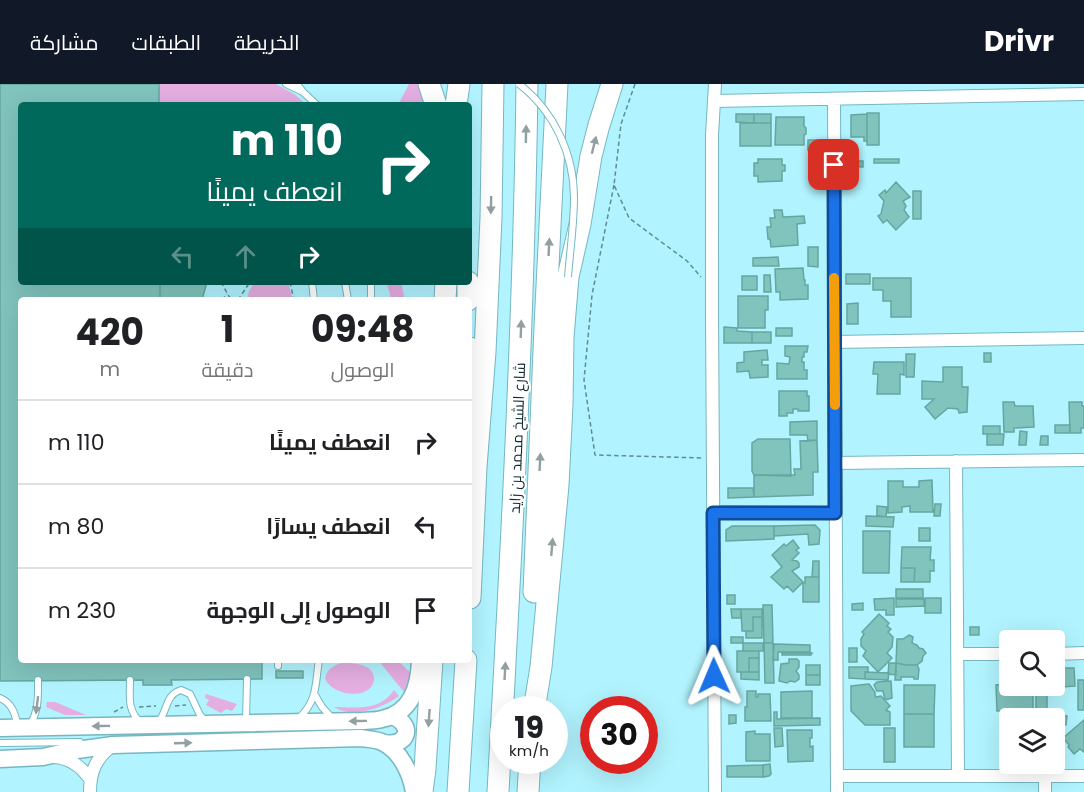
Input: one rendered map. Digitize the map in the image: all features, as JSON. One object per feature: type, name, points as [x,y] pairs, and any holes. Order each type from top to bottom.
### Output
[{"type":"highway","points":[[429,84],[434,102]]},
{"type":"highway","points":[[456,102],[459,84]]},
{"type":"highway","points":[[459,84],[462,102]]},
{"type":"highway","points":[[472,554],[476,467],[486,352],[493,84]]},
{"type":"highway","name":"شارع الشيخ محمد بن زايد","points":[[498,792],[515,490],[527,84]]},
{"type":"highway","points":[[532,696],[530,667],[557,84]]},
{"type":"highway","points":[[537,696],[540,684],[558,485],[562,404],[562,337],[568,277],[598,125],[612,84]]},
{"type":"highway","points":[[472,388],[476,467]]},
{"type":"highway","points":[[422,792],[432,663]]},
{"type":"highway","points":[[458,792],[466,663]]},
{"type":"highway","points":[[528,792],[529,774]]},
{"type":"street","points":[[715,84],[712,135],[715,792]]},
{"type":"street","points":[[714,101],[1084,94]]},
{"type":"street","points":[[834,99],[837,792]]},
{"type":"street","points":[[834,342],[1084,338]]},
{"type":"street","points":[[835,463],[1084,460]]},
{"type":"street","points":[[956,461],[958,776]]},
{"type":"street","points":[[713,513],[835,513]]},
{"type":"street","points":[[957,654],[999,654]]},
{"type":"street","points":[[1065,654],[1084,654]]},
{"type":"street","points":[[0,728],[383,719],[392,716],[411,700],[419,678],[420,663]]},
{"type":"street","points":[[0,759],[49,756],[112,745],[360,738],[396,744],[404,739],[406,730],[403,721],[392,716]]},
{"type":"street","points":[[384,743],[404,763],[414,792]]},
{"type":"street","points":[[90,792],[90,778],[96,763],[112,745]]},
{"type":"street","points":[[49,756],[68,759],[84,770],[90,778]]},
{"type":"street","points":[[1045,776],[1045,792]]},
{"type":"street","points":[[837,777],[1084,776]]},
{"type":"lane","points":[[286,84],[304,93]]},
{"type":"lane","points":[[297,84],[314,102]]},
{"type":"lane","points":[[519,84],[540,104],[552,120],[562,139],[568,158],[573,178],[574,199],[568,277]]},
{"type":"lane","points":[[294,722],[308,708],[315,694],[319,663]]},
{"type":"lane","points":[[246,723],[247,679]]},
{"type":"lane","points":[[0,698],[13,708],[23,727],[34,718],[37,708],[38,680]]},
{"type":"lane","points":[[130,680],[130,707],[135,717],[149,725],[163,716],[171,695],[181,690],[190,694],[201,715],[209,723]]},
{"type":"lane","points":[[315,694],[325,711],[335,721]]},
{"type":"lane","points":[[0,743],[67,742],[112,745]]},
{"type":"path","points":[[635,84],[621,124],[614,185],[592,295],[584,380],[595,455],[713,458]]},
{"type":"path","points":[[614,185],[629,218],[687,261],[712,288]]},
{"type":"path","points":[[222,285],[229,297]]},
{"type":"shaded area","points":[[159,84],[276,84],[303,102],[159,102]]},
{"type":"shaded area","points":[[409,84],[417,84],[425,100],[423,102],[400,102]]},
{"type":"shaded area","points":[[253,285],[289,285],[292,297],[248,297]]},
{"type":"shaded area","points":[[387,285],[402,285],[404,297],[390,297]]},
{"type":"shaded area","points":[[342,663],[361,665],[370,669],[374,678],[371,687],[366,691],[353,694],[333,688],[325,678],[327,672]]},
{"type":"shaded area","points":[[380,663],[400,663],[411,673],[404,692]]},
{"type":"shaded area","points":[[394,690],[399,696],[376,708],[350,712],[334,707],[372,706],[385,700]]},
{"type":"shaded area","points":[[206,694],[237,704],[232,711],[226,709],[221,713],[206,705],[209,700],[205,698]]},
{"type":"shaded area","points":[[47,702],[55,702],[86,715],[65,715],[46,707]]},
{"type":"building","points":[[0,84],[159,84],[159,102],[18,102],[18,285],[160,285],[160,297],[18,297],[18,663],[262,663],[262,679],[171,680],[172,685],[143,685],[143,680],[0,681]]},
{"type":"building","points":[[867,113],[879,113],[879,145],[867,145]]},
{"type":"building","points":[[736,114],[754,114],[754,123],[736,122]]},
{"type":"building","points":[[754,114],[771,114],[771,123],[754,123]]},
{"type":"building","points":[[867,114],[867,141],[864,141],[864,137],[851,137],[851,115]]},
{"type":"building","points":[[776,117],[804,117],[806,134],[804,145],[775,145]]},
{"type":"building","points":[[740,123],[771,123],[771,146],[740,146]]},
{"type":"building","points":[[808,140],[817,140],[817,150],[808,150]]},
{"type":"building","points":[[758,159],[782,159],[785,171],[782,171],[782,181],[758,182],[758,176],[754,176],[754,163],[758,163]]},
{"type":"building","points":[[874,159],[899,159],[899,163],[874,163]]},
{"type":"building","points":[[847,161],[863,161],[863,167],[847,166]]},
{"type":"building","points":[[896,182],[910,197],[903,201],[906,206],[904,210],[909,217],[896,230],[887,220],[883,223],[878,216],[881,214],[884,201],[879,195],[885,190],[886,193]]},
{"type":"building","points":[[913,191],[921,191],[921,219],[913,219]]},
{"type":"building","points":[[774,210],[782,210],[783,217],[804,216],[805,223],[797,224],[798,245],[771,247],[767,227],[771,227],[770,218],[775,218]]},
{"type":"building","points":[[808,247],[818,247],[818,267],[808,266]]},
{"type":"building","points":[[778,257],[779,266],[753,266],[753,258]]},
{"type":"building","points":[[803,268],[805,285],[808,285],[808,299],[780,300],[780,292],[776,292],[775,269]]},
{"type":"building","points":[[846,274],[870,274],[870,284],[846,284]]},
{"type":"building","points":[[764,275],[770,275],[771,292],[764,292]]},
{"type":"building","points":[[742,276],[757,276],[757,290],[742,290]]},
{"type":"building","points":[[873,278],[911,278],[911,317],[891,317],[891,301],[883,301],[883,290],[873,290]]},
{"type":"building","points":[[160,285],[206,285],[203,297],[160,297]]},
{"type":"building","points":[[738,296],[768,296],[765,328],[738,328]]},
{"type":"building","points":[[858,303],[858,324],[847,324],[847,304]]},
{"type":"building","points":[[724,327],[752,332],[752,343],[724,343]]},
{"type":"building","points":[[776,328],[792,328],[792,336],[776,336]]},
{"type":"building","points":[[752,332],[771,332],[771,343],[752,343]]},
{"type":"building","points":[[785,346],[808,346],[807,352],[804,352],[804,357],[802,357],[804,370],[807,370],[807,379],[777,379],[777,363],[789,364],[790,357],[785,356]]},
{"type":"building","points":[[767,350],[768,360],[762,360],[762,365],[768,365],[768,377],[750,378],[749,371],[737,372],[737,363],[744,362],[744,352]]},
{"type":"building","points":[[984,353],[991,353],[991,362],[984,362]]},
{"type":"building","points":[[906,354],[915,354],[914,377],[906,377]]},
{"type":"building","points":[[874,362],[904,362],[904,375],[900,374],[900,394],[877,394],[878,374],[873,374]]},
{"type":"building","points":[[943,367],[962,367],[962,387],[968,387],[967,412],[959,413],[958,409],[948,408],[935,419],[925,407],[934,399],[922,399],[922,381],[943,382]]},
{"type":"building","points":[[779,391],[807,391],[809,411],[793,409],[793,413],[787,413],[787,416],[779,416]]},
{"type":"building","points":[[1003,402],[1014,402],[1015,406],[1033,406],[1034,427],[1014,428],[1014,432],[1004,432]]},
{"type":"building","points":[[1069,402],[1082,402],[1084,406],[1084,428],[1081,428],[1081,433],[1070,433]]},
{"type":"building","points":[[817,421],[817,440],[808,441],[807,435],[790,435],[790,422]]},
{"type":"building","points":[[1055,425],[1070,425],[1070,433],[1055,433]]},
{"type":"building","points":[[983,426],[1000,426],[1000,434],[983,434]]},
{"type":"building","points":[[1020,431],[1027,432],[1026,445],[1019,445]]},
{"type":"building","points":[[987,434],[1004,434],[1003,445],[987,445]]},
{"type":"building","points":[[1041,436],[1048,436],[1048,445],[1040,445]]},
{"type":"building","points":[[758,439],[790,439],[791,476],[754,475],[752,443]]},
{"type":"building","points":[[817,440],[818,472],[813,472],[813,495],[754,497],[754,475],[795,475],[794,469],[801,469],[800,441]]},
{"type":"building","points":[[932,480],[933,512],[910,512],[910,506],[902,507],[902,512],[888,513],[888,481],[903,481],[903,487],[919,487],[919,481]]},
{"type":"building","points":[[728,488],[753,488],[754,497],[728,498]]},
{"type":"building","points":[[935,504],[941,504],[940,516],[934,516]]},
{"type":"building","points":[[877,506],[887,507],[886,517],[877,516]]},
{"type":"building","points":[[866,516],[894,517],[893,527],[866,526]]},
{"type":"building","points":[[815,525],[820,530],[819,544],[809,545],[808,534],[774,536],[774,526]]},
{"type":"building","points":[[732,526],[774,526],[774,539],[726,541],[726,530]]},
{"type":"building","points":[[919,528],[930,528],[930,541],[919,541]]},
{"type":"building","points":[[863,531],[890,531],[889,573],[863,573]]},
{"type":"building","points":[[793,540],[799,548],[796,550],[799,553],[792,560],[799,563],[799,567],[792,571],[803,582],[793,592],[787,586],[784,589],[771,577],[782,567],[772,555],[784,544],[786,546]]},
{"type":"building","points":[[902,547],[931,547],[930,560],[934,560],[934,571],[930,571],[930,582],[914,582],[915,568],[901,568]]},
{"type":"building","points":[[813,561],[819,561],[819,577],[812,577]]},
{"type":"building","points":[[901,568],[915,568],[914,582],[901,582]]},
{"type":"building","points":[[805,577],[819,577],[819,602],[803,602]]},
{"type":"building","points":[[896,589],[923,589],[923,598],[896,598]]},
{"type":"building","points":[[727,595],[735,595],[735,604],[727,604]]},
{"type":"building","points":[[894,598],[894,615],[886,615],[886,610],[875,610],[874,599]]},
{"type":"building","points":[[925,598],[941,598],[941,613],[925,613]]},
{"type":"building","points":[[896,599],[924,599],[924,606],[896,607]]},
{"type":"building","points":[[863,603],[863,610],[852,610],[852,604]]},
{"type":"building","points":[[763,605],[772,605],[773,643],[764,643]]},
{"type":"building","points":[[731,609],[741,609],[741,618],[732,618]]},
{"type":"building","points":[[741,609],[762,609],[762,617],[753,617],[753,631],[742,631]]},
{"type":"building","points":[[879,614],[889,623],[887,626],[891,629],[888,632],[893,637],[892,647],[887,653],[892,658],[878,672],[863,656],[866,651],[861,646],[861,639],[864,634],[862,632]]},
{"type":"building","points":[[753,617],[762,617],[762,638],[746,638],[746,631],[753,631]]},
{"type":"building","points":[[970,627],[979,627],[979,635],[970,635]]},
{"type":"building","points":[[909,635],[913,637],[912,643],[926,653],[917,665],[896,663],[897,639],[903,639]]},
{"type":"building","points":[[731,637],[743,637],[743,643],[731,643]]},
{"type":"building","points":[[743,643],[763,643],[763,651],[743,651]]},
{"type":"building","points":[[764,643],[773,643],[774,683],[765,683]]},
{"type":"building","points":[[774,644],[810,645],[810,652],[778,652],[778,660],[773,660]]},
{"type":"building","points":[[849,648],[857,648],[857,662],[849,662]]},
{"type":"building","points":[[737,651],[759,651],[759,658],[749,658],[749,672],[737,672]]},
{"type":"building","points":[[782,653],[812,653],[811,655],[782,655]]},
{"type":"building","points":[[749,658],[759,658],[759,672],[749,672]]},
{"type":"building","points":[[789,659],[799,661],[796,671],[799,679],[787,683],[779,681],[781,664],[789,663]]},
{"type":"building","points":[[889,663],[896,663],[896,675],[888,674]]},
{"type":"building","points":[[896,663],[917,665],[918,679],[901,677],[901,680],[895,680]]},
{"type":"building","points":[[806,665],[820,665],[820,675],[806,675]]},
{"type":"building","points":[[849,667],[868,667],[865,679],[849,678]]},
{"type":"building","points":[[1065,668],[1074,668],[1075,686],[1065,687]]},
{"type":"building","points":[[276,671],[303,671],[303,678],[276,678]]},
{"type":"building","points":[[741,672],[759,672],[759,680],[741,679]]},
{"type":"building","points":[[865,672],[889,673],[888,680],[865,679]]},
{"type":"building","points":[[806,675],[820,675],[820,685],[806,685]]},
{"type":"building","points":[[1078,680],[1084,680],[1084,710],[1078,710]]},
{"type":"building","points":[[891,681],[892,698],[885,700],[883,691],[877,691],[874,685],[877,682]]},
{"type":"building","points":[[869,684],[876,697],[881,696],[890,706],[886,710],[890,712],[890,725],[865,725],[851,711],[851,686]]},
{"type":"building","points":[[904,685],[935,685],[934,714],[904,714]]},
{"type":"building","points":[[996,685],[999,685],[999,696],[1033,696],[1033,708],[999,708],[997,711]]},
{"type":"building","points":[[747,691],[756,691],[756,697],[758,694],[770,694],[771,721],[745,721]]},
{"type":"building","points":[[812,691],[812,718],[781,718],[781,692]]},
{"type":"building","points":[[1036,696],[1047,696],[1047,708],[1036,708]]},
{"type":"building","points":[[774,712],[777,712],[777,719],[820,718],[820,725],[774,726]]},
{"type":"building","points":[[904,714],[934,714],[934,747],[904,747]]},
{"type":"building","points":[[729,715],[736,715],[736,723],[729,724]]},
{"type":"building","points":[[1084,720],[1084,752],[1080,749],[1074,754],[1068,747],[1065,736]]},
{"type":"building","points":[[774,728],[782,728],[783,746],[775,747]]},
{"type":"building","points":[[884,728],[895,728],[895,762],[884,762]]},
{"type":"building","points":[[787,730],[812,730],[810,747],[813,746],[813,761],[788,762]]},
{"type":"building","points":[[755,731],[755,734],[770,734],[770,761],[746,761],[746,732]]},
{"type":"building","points":[[770,764],[771,774],[763,777],[763,765]]},
{"type":"building","points":[[763,765],[763,777],[727,777],[727,766]]},
{"type":"slow traffic","points":[[834,278],[835,405]]},
{"type":"route","points":[[714,676],[713,513],[835,513],[834,165]]}]
